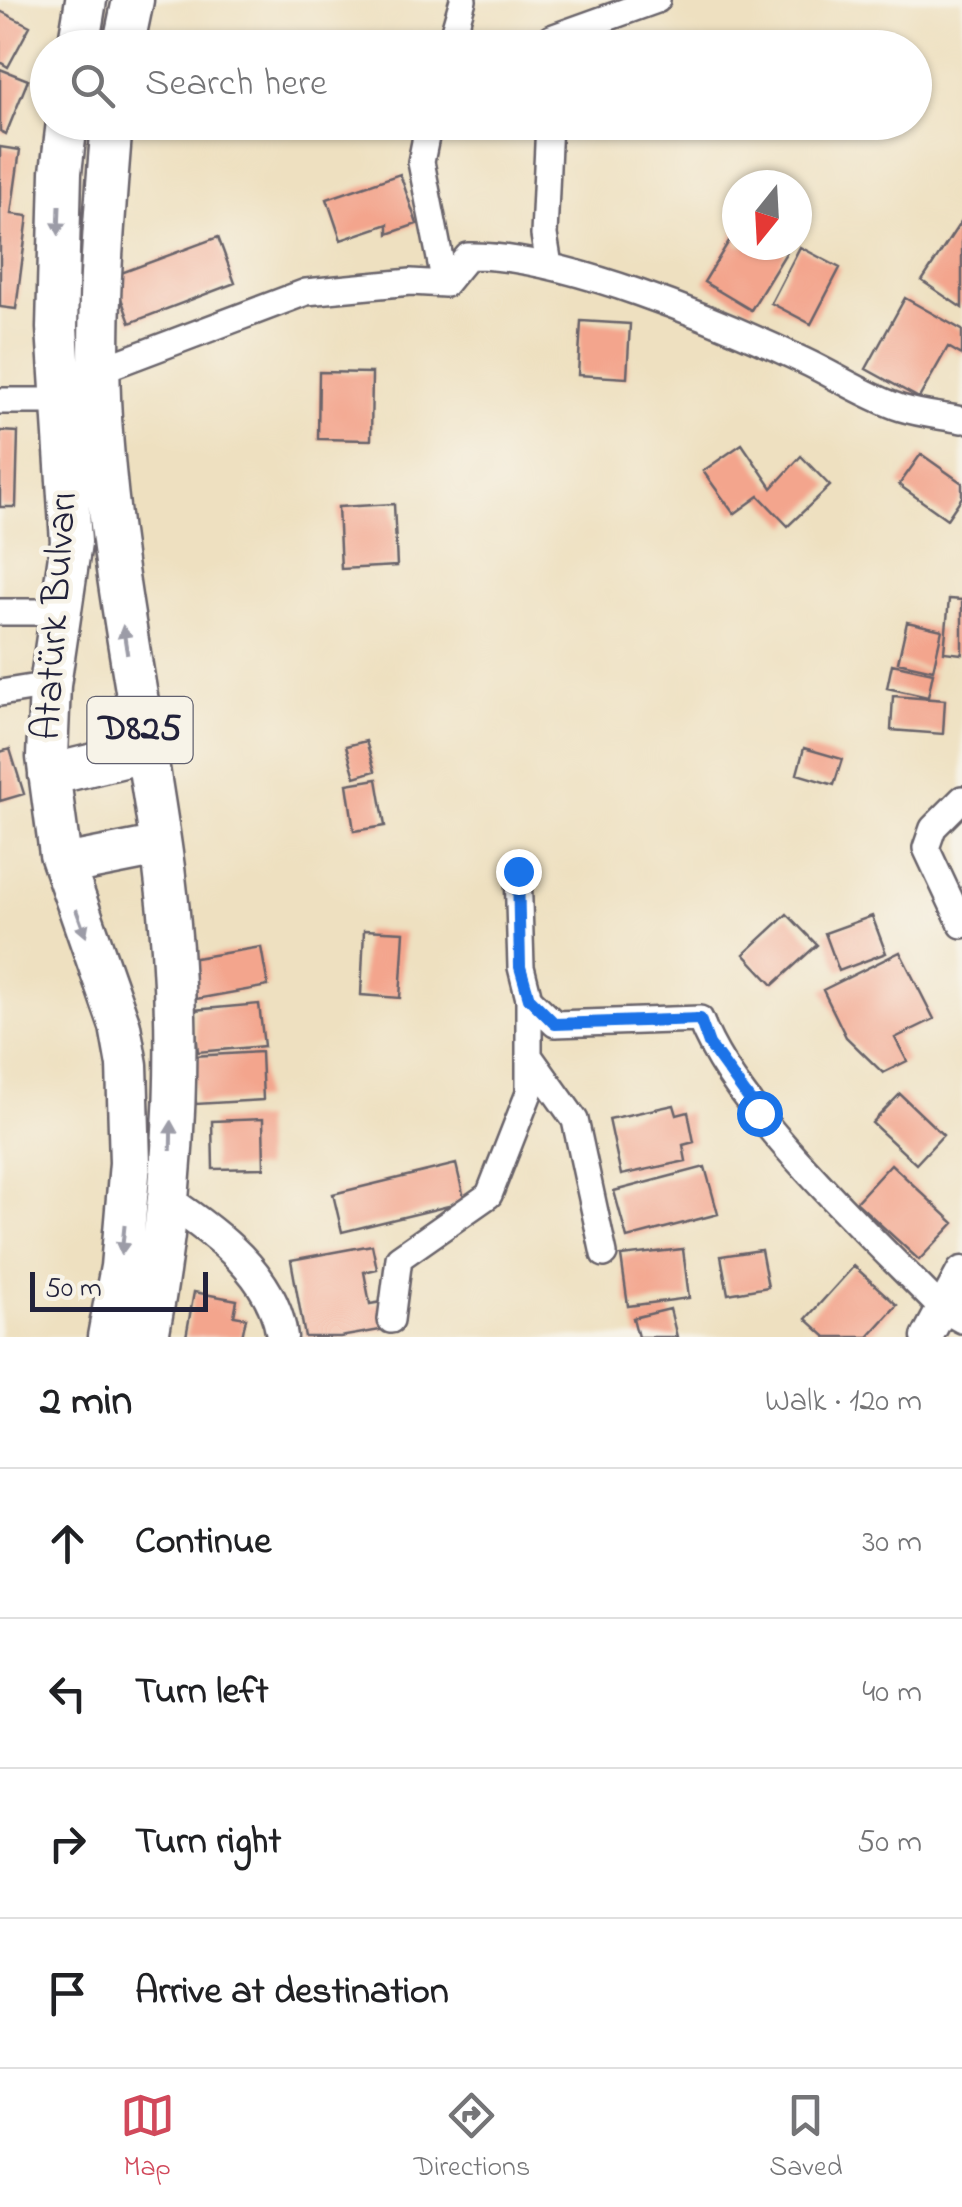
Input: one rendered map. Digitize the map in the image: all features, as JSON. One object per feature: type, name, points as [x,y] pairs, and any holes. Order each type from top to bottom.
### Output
[{"type":"highway","points":[[81,30],[86,0]]},
{"type":"highway","points":[[128,30],[134,0]]},
{"type":"highway","name":"Atatürk Bulvarı","points":[[66,140],[57,270],[61,401],[71,514],[63,612],[50,685],[50,775],[64,865],[120,1026],[128,1065],[130,1163],[121,1267],[108,1337]]},
{"type":"highway","name":"Atatürk Bulvarı","points":[[111,140],[100,272],[100,370],[122,624],[160,846],[172,951],[168,1200],[148,1337]]},
{"type":"highway","points":[[50,775],[144,752]]},
{"type":"highway","points":[[64,865],[160,846]]},
{"type":"street","points":[[454,30],[463,0]]},
{"type":"street","points":[[573,30],[657,0]]},
{"type":"street","points":[[426,140],[422,162],[445,284]]},
{"type":"street","points":[[548,140],[544,234],[549,265]]},
{"type":"street","points":[[445,284],[468,256],[549,265],[762,344],[902,408],[962,420]]},
{"type":"street","points":[[100,370],[306,292],[411,282],[445,284]]},
{"type":"street","points":[[0,400],[61,401]]},
{"type":"street","points":[[0,612],[63,612]]},
{"type":"street","points":[[0,693],[50,685]]},
{"type":"street","points":[[962,799],[933,828],[926,848],[962,925]]},
{"type":"street","points":[[391,1320],[399,1258],[489,1195],[528,1092],[529,998],[520,967],[518,871]]},
{"type":"street","points":[[529,998],[555,1024],[700,1019],[709,1044],[759,1113],[952,1314]]},
{"type":"street","points":[[530,1057],[574,1120],[604,1254]]},
{"type":"street","points":[[168,1200],[212,1230],[236,1254],[273,1307],[282,1337]]},
{"type":"street","points":[[926,1337],[952,1314],[962,1272]]},
{"type":"building","points":[[0,11],[30,26],[8,67],[0,62]]},
{"type":"building","points":[[0,69],[28,80],[6,134],[0,131]]},
{"type":"building","points":[[0,147],[20,150],[11,214],[28,216],[16,309],[0,307]]},
{"type":"building","points":[[400,174],[417,224],[388,234],[388,224],[341,240],[327,199]]},
{"type":"building","points":[[962,220],[962,308],[922,281]]},
{"type":"building","points":[[218,237],[235,283],[130,323],[113,276]]},
{"type":"building","points":[[722,253],[722,260],[782,260],[751,310],[704,282]]},
{"type":"building","points":[[812,253],[840,268],[811,324],[771,303],[793,260],[812,260]]},
{"type":"building","points":[[905,298],[962,330],[962,355],[948,347],[919,398],[866,369]]},
{"type":"building","points":[[581,321],[630,324],[627,378],[578,375]]},
{"type":"building","points":[[319,372],[372,373],[371,440],[318,439]]},
{"type":"building","points":[[0,431],[18,432],[16,507],[0,507]]},
{"type":"building","points":[[742,444],[772,488],[801,456],[830,486],[788,526],[759,496],[734,514],[703,471]]},
{"type":"building","points":[[921,454],[962,483],[962,497],[947,519],[899,485]]},
{"type":"building","points":[[394,504],[397,566],[341,569],[338,507]]},
{"type":"building","points":[[949,599],[962,600],[962,654],[944,652]]},
{"type":"building","points":[[907,622],[942,630],[933,670],[898,662]]},
{"type":"building","points":[[892,664],[933,673],[928,697],[887,688]]},
{"type":"building","points":[[893,696],[945,700],[943,734],[891,730]]},
{"type":"building","points":[[366,741],[375,771],[355,777],[346,746]]},
{"type":"building","points":[[804,748],[842,759],[834,785],[797,774]]},
{"type":"building","points":[[10,749],[24,794],[0,801],[0,752]]},
{"type":"building","points":[[377,779],[385,826],[354,831],[347,784]]},
{"type":"building","points":[[787,914],[817,945],[773,985],[744,954]]},
{"type":"building","points":[[872,916],[886,953],[839,971],[825,933]]},
{"type":"building","points":[[364,930],[404,932],[400,998],[361,995]]},
{"type":"building","points":[[261,947],[268,986],[196,999],[189,959]]},
{"type":"building","points":[[900,952],[934,1019],[895,1038],[907,1061],[883,1073],[846,1037],[823,990]]},
{"type":"building","points":[[259,1004],[264,1046],[198,1052],[194,1010]]},
{"type":"building","points":[[261,1052],[263,1100],[196,1104],[193,1056]]},
{"type":"building","points":[[900,1094],[943,1135],[916,1164],[872,1123]]},
{"type":"building","points":[[674,1105],[677,1115],[688,1112],[694,1142],[683,1145],[686,1161],[621,1175],[609,1119]]},
{"type":"building","points":[[263,1119],[264,1168],[213,1169],[212,1121]]},
{"type":"building","points":[[456,1164],[465,1202],[342,1232],[333,1194]]},
{"type":"building","points":[[891,1164],[954,1223],[919,1260],[856,1202]]},
{"type":"building","points":[[705,1167],[718,1214],[627,1238],[614,1191]]},
{"type":"building","points":[[372,1245],[377,1269],[364,1272],[370,1304],[382,1302],[386,1329],[340,1337],[305,1337],[291,1260]]},
{"type":"building","points":[[683,1249],[689,1298],[628,1306],[621,1256]]},
{"type":"building","points":[[761,1250],[768,1287],[728,1294],[721,1256]]},
{"type":"building","points":[[854,1266],[897,1305],[868,1337],[826,1337],[806,1319]]},
{"type":"building","points":[[194,1292],[237,1300],[234,1316],[246,1318],[242,1337],[186,1337]]},
{"type":"building","points":[[670,1309],[677,1337],[638,1337],[633,1318]]},
{"type":"route","points":[[518,871],[520,967],[529,998],[555,1024],[700,1019],[709,1044],[759,1113]]}]
